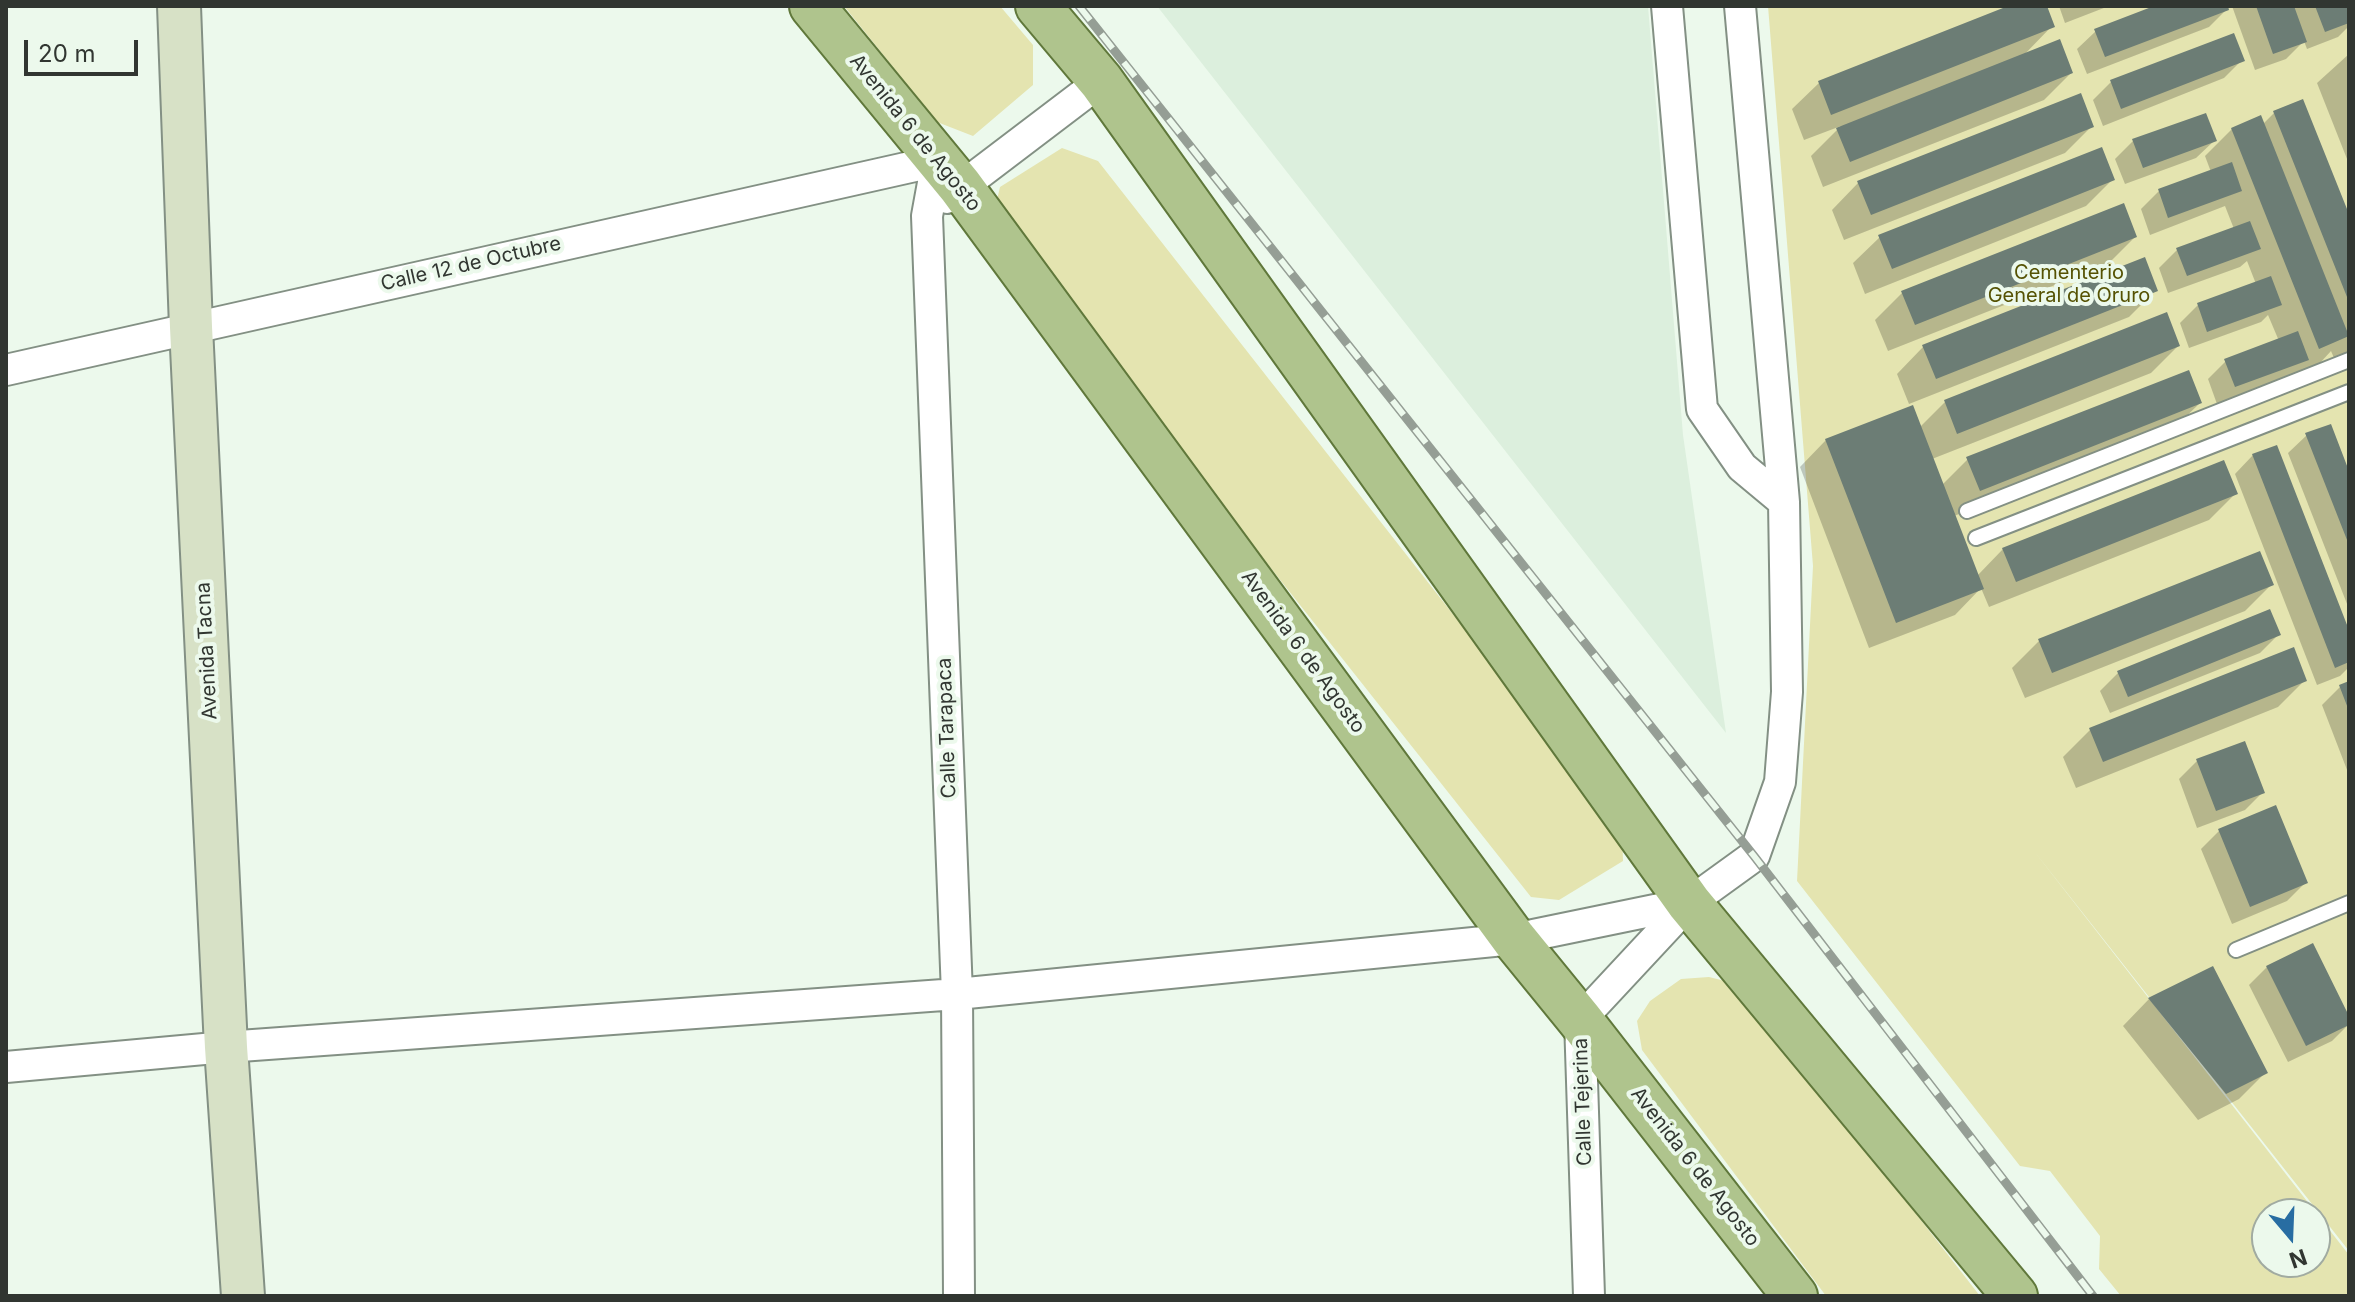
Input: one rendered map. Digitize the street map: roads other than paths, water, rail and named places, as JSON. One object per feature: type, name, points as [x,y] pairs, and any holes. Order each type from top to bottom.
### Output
[{"type":"main road","name":"Avenida Tacna","points":[[179,6],[191,327],[226,1047],[243,1296]]},
{"type":"main road","name":"Avenida 6 de Agosto","points":[[812,6],[949,173],[1514,939],[1795,1296]]},
{"type":"main road","points":[[1038,6],[1101,81],[1689,903],[2015,1296]]},
{"type":"street","points":[[1667,6],[1702,409],[1742,467],[1784,502]]},
{"type":"street","points":[[6,1067],[226,1047],[957,994],[1514,939],[1689,903],[1754,856],[1780,782],[1787,692],[1784,502],[1740,6]]},
{"type":"street","points":[[949,173],[1101,81]]},
{"type":"street","name":"Calle 12 de Octubre","points":[[6,370],[191,327],[949,173]]},
{"type":"street","name":"Calle Tarapaca","points":[[949,173],[927,216],[957,994],[959,1296]]},
{"type":"street","name":"Calle Tejerina","points":[[1589,1296],[1580,1020],[1689,903]]},
{"type":"lane","points":[[1967,511],[2349,360]]},
{"type":"lane","points":[[1976,538],[2349,392]]},
{"type":"lane","points":[[2236,950],[2349,903]]},
{"type":"railway","points":[[1079,6],[1754,856],[2093,1296]]},
{"type":"park label","name":"Cementerio General de Oruro","points":[[2069,284]]}]
